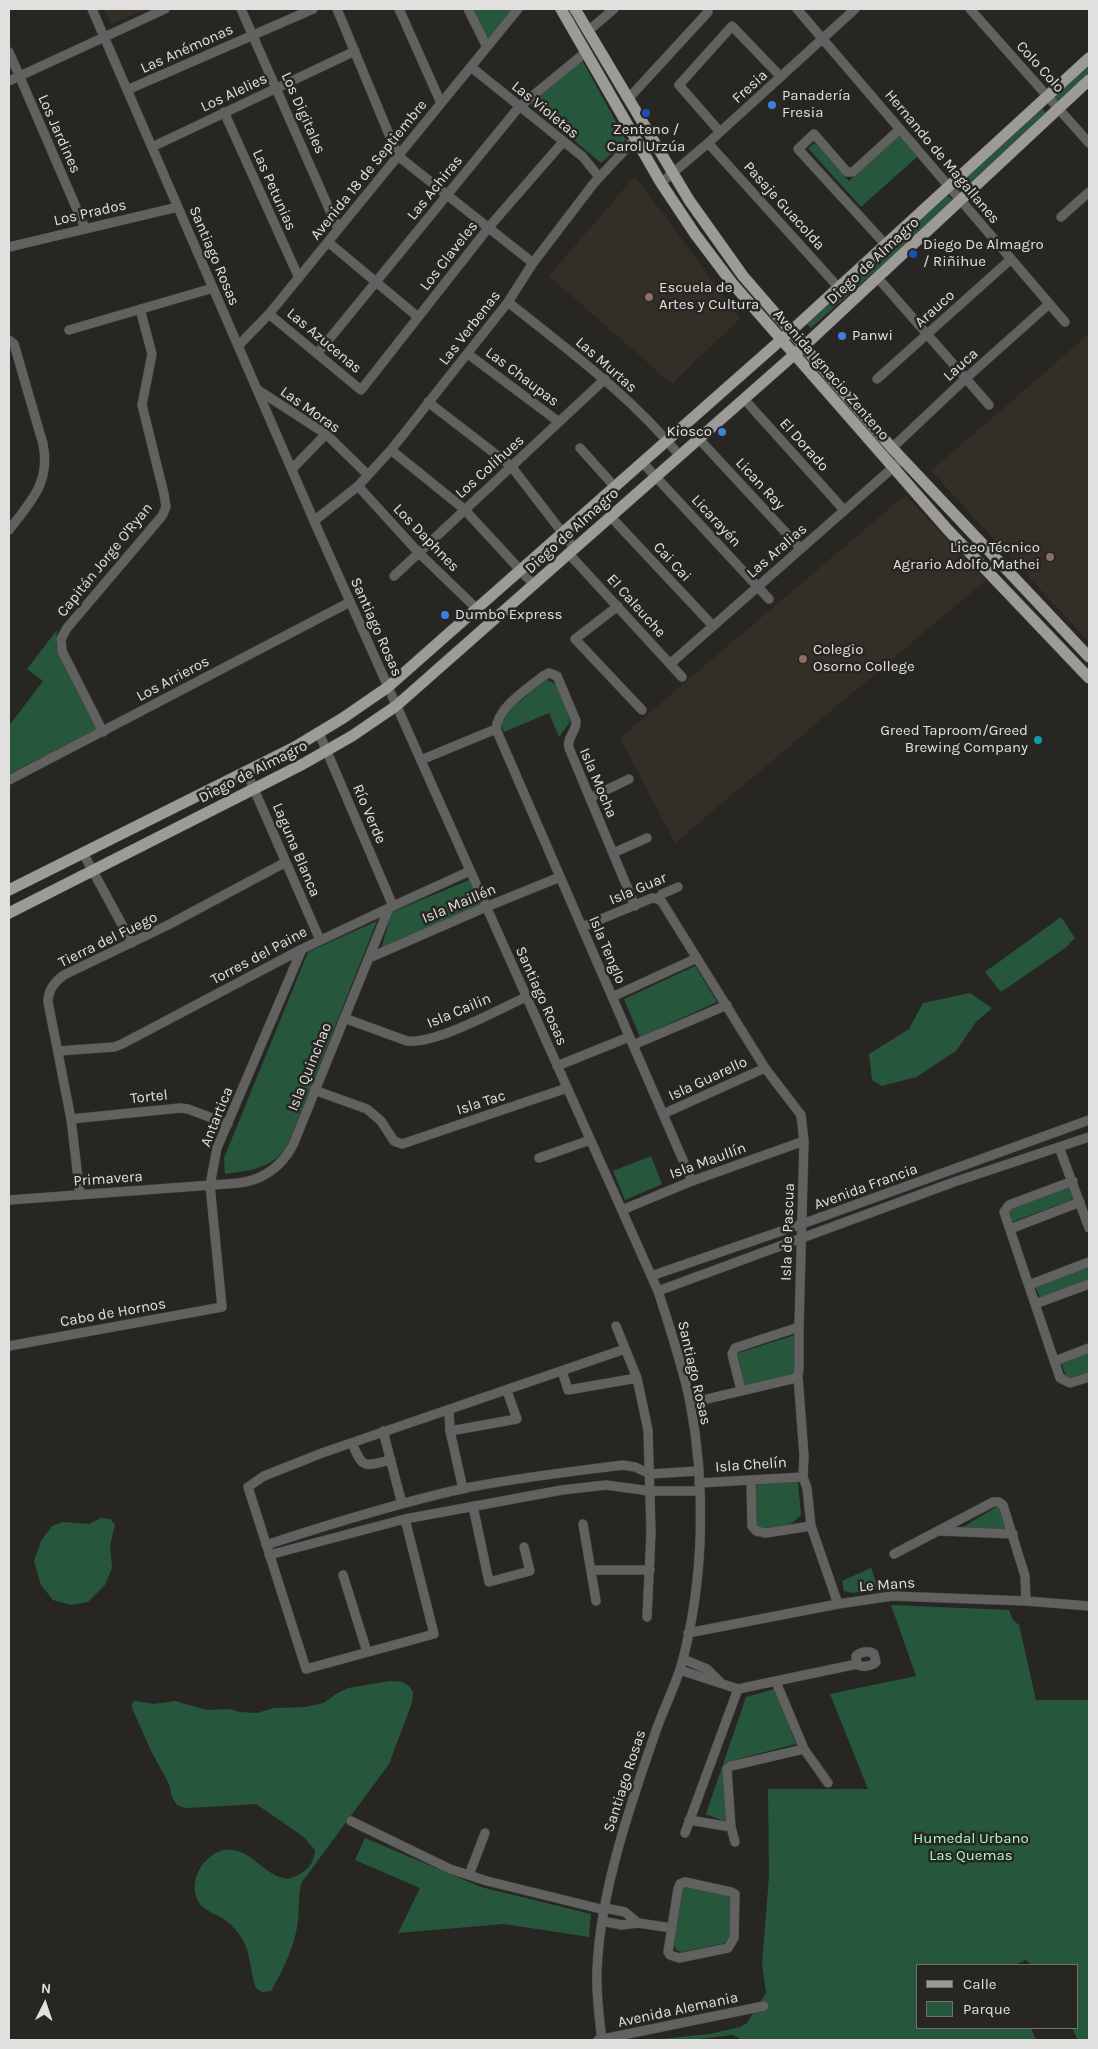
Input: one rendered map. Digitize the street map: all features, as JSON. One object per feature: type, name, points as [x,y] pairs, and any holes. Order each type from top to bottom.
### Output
[{"type":"main road","name":"Avenida Ignacio Zenteno","points":[[561,9],[661,183],[718,265],[793,356],[892,468],[948,530],[1089,678]]},
{"type":"main road","name":"Avenida Ignacio Zenteno","points":[[575,9],[673,173],[726,253],[892,448],[1089,657]]},
{"type":"main road","name":"Diego de Almagro","points":[[9,890],[319,733],[388,687],[781,341],[1089,58]]},
{"type":"main road","name":"Diego de Almagro","points":[[9,913],[328,751],[396,706],[793,356],[1089,80]]},
{"type":"main road","points":[[1018,124],[1030,135]]},
{"type":"main road","points":[[948,530],[960,520]]},
{"type":"main road","points":[[1051,637],[1061,628]]},
{"type":"street","name":"Santiago Rosas","points":[[92,9],[314,521],[658,1291],[678,1353],[690,1403],[700,1487],[699,1555],[683,1660],[657,1726],[625,1823],[602,1921],[597,1972],[602,2040]]},
{"type":"street","points":[[9,80],[165,9]]},
{"type":"street","name":"Los Digitales","points":[[241,9],[338,229]]},
{"type":"street","name":"Las Anémonas","points":[[127,90],[313,9]]},
{"type":"street","points":[[337,9],[398,156],[533,264]]},
{"type":"street","points":[[399,9],[441,103]]},
{"type":"street","points":[[468,9],[487,48]]},
{"type":"street","name":"Avenida 18 de Septiembre","points":[[238,346],[269,314],[518,9]]},
{"type":"street","points":[[588,31],[614,9]]},
{"type":"street","name":"Hernando de Magallanes","points":[[797,9],[1065,322]]},
{"type":"street","name":"Fresia","points":[[661,183],[708,143],[855,9]]},
{"type":"street","name":"Colo Colo","points":[[970,9],[1089,143]]},
{"type":"street","points":[[628,99],[708,12]]},
{"type":"street","points":[[720,132],[679,85],[732,26],[781,76]]},
{"type":"street","name":"Los Alelies","points":[[152,147],[355,50]]},
{"type":"street","name":"Los Jardines","points":[[9,52],[85,228]]},
{"type":"street","name":"Las Achiras","points":[[317,354],[519,107],[586,52]]},
{"type":"street","name":"Las Violetas","points":[[471,67],[583,158],[599,177]]},
{"type":"street","name":"Las Petunias","points":[[224,112],[298,278]]},
{"type":"street","points":[[886,244],[798,149],[814,134],[847,172],[853,172],[900,129]]},
{"type":"street","name":"Las Verbenas","points":[[314,521],[358,486],[391,450],[508,302],[533,264],[599,177],[635,139]]},
{"type":"street","name":"Los Claveles","points":[[361,390],[489,227],[563,142]]},
{"type":"street","name":"Pasaje Guacolda","points":[[708,143],[839,288]]},
{"type":"street","points":[[1061,217],[1089,192]]},
{"type":"street","name":"Los Prados","points":[[9,247],[178,207]]},
{"type":"street","points":[[328,242],[418,317]]},
{"type":"street","name":"Arauco","points":[[877,379],[1011,259]]},
{"type":"street","points":[[877,278],[988,405]]},
{"type":"street","points":[[69,330],[213,288]]},
{"type":"street","name":"Las Murtas","points":[[508,302],[605,379],[680,456]]},
{"type":"street","name":"Lauca","points":[[892,448],[965,379],[1049,304]]},
{"type":"street","name":"Capitán Jorge O'Ryan","points":[[103,732],[64,657],[60,643],[64,631],[162,516],[166,507],[166,499],[142,406],[152,354],[140,309]]},
{"type":"street","name":"Las Azucenas","points":[[269,314],[361,390]]},
{"type":"street","points":[[9,340],[14,344],[43,444],[46,461],[43,478],[37,493],[9,530]]},
{"type":"street","name":"Las Chaupas","points":[[468,354],[560,422]]},
{"type":"street","name":"Los Colihues","points":[[394,576],[605,379]]},
{"type":"street","name":"Las Moras","points":[[257,390],[326,434],[368,475]]},
{"type":"street","name":"El Dorado","points":[[744,399],[844,510]]},
{"type":"street","name":"El Caleuche","points":[[428,402],[511,466],[563,532],[572,551],[618,606],[682,677]]},
{"type":"street","points":[[292,469],[326,434]]},
{"type":"street","name":"Lican Ray","points":[[699,439],[801,548]]},
{"type":"street","points":[[580,448],[615,487]]},
{"type":"street","points":[[391,450],[464,509],[534,585]]},
{"type":"street","name":"Las Aralias","points":[[670,664],[902,459]]},
{"type":"street","name":"Licarayén","points":[[643,463],[769,599]]},
{"type":"street","name":"Los Daphnes","points":[[358,486],[418,552],[477,609]]},
{"type":"street","name":"Cai Cai","points":[[611,517],[713,626]]},
{"type":"street","name":"Los Arrieros","points":[[9,780],[350,602]]},
{"type":"street","points":[[618,606],[575,640],[642,710]]},
{"type":"street","name":"Isla Mocha","points":[[496,729],[498,720],[504,710],[543,676],[552,673],[558,679],[576,721],[576,726],[569,738],[568,745],[635,906]]},
{"type":"street","points":[[421,760],[496,729]]},
{"type":"street","name":"Isla Tenglo","points":[[496,729],[692,1181]]},
{"type":"street","name":"Río Verde","points":[[319,733],[391,907]]},
{"type":"street","name":"Laguna Blanca","points":[[246,771],[320,940]]},
{"type":"street","points":[[590,798],[629,779]]},
{"type":"street","points":[[613,853],[647,838]]},
{"type":"street","points":[[83,853],[132,943]]},
{"type":"street","name":"Tierra del Fuego","points":[[80,1195],[71,1119],[48,1002],[48,993],[53,985],[64,975],[132,943],[286,862]]},
{"type":"street","name":"Torres del Paine","points":[[58,1051],[114,1047],[122,1044],[320,940],[470,871]]},
{"type":"street","name":"Isla Maillén","points":[[369,958],[560,877]]},
{"type":"street","name":"Isla Guar","points":[[582,927],[652,898],[658,899],[662,894],[678,887]]},
{"type":"street","name":"Isla de Pascua","points":[[658,899],[662,902],[765,1068],[802,1115],[804,1142],[798,1376],[804,1456],[803,1477],[807,1486],[811,1526],[838,1604]]},
{"type":"street","name":"Isla Quinchao","points":[[210,1185],[253,1181],[275,1168],[284,1159],[293,1145],[314,1090],[391,907]]},
{"type":"street","name":"Antartica","points":[[222,1307],[210,1185],[217,1148],[302,949]]},
{"type":"street","points":[[612,997],[697,958]]},
{"type":"street","name":"Isla Cailin","points":[[344,1018],[407,1041],[422,1041],[445,1034],[526,997]]},
{"type":"street","points":[[557,1066],[727,1005]]},
{"type":"street","name":"Isla Guarello","points":[[663,1114],[765,1068]]},
{"type":"street","name":"Isla Tac","points":[[314,1090],[367,1109],[381,1121],[394,1141],[402,1144],[567,1088]]},
{"type":"street","name":"Tortel","points":[[71,1119],[180,1108],[188,1109],[228,1124]]},
{"type":"street","name":"Avenida Francia","points":[[651,1276],[868,1201],[1089,1120]]},
{"type":"street","name":"Avenida Francia","points":[[658,1291],[954,1182],[1089,1137]]},
{"type":"street","points":[[538,1158],[590,1140]]},
{"type":"street","points":[[1037,1140],[1043,1152]]},
{"type":"street","name":"Isla Maullín","points":[[622,1210],[692,1181],[804,1142]]},
{"type":"street","points":[[1059,1147],[1089,1228]]},
{"type":"street","points":[[950,1171],[954,1182]]},
{"type":"street","points":[[1073,1181],[1009,1205],[1004,1212],[1060,1378],[1070,1384],[1089,1377]]},
{"type":"street","name":"Primavera","points":[[9,1200],[210,1185]]},
{"type":"street","points":[[868,1201],[872,1212]]},
{"type":"street","points":[[1010,1229],[1080,1202]]},
{"type":"street","points":[[1029,1285],[1089,1262]]},
{"type":"street","points":[[1035,1304],[1089,1284]]},
{"type":"street","name":"Cabo de Hornos","points":[[9,1346],[222,1307]]},
{"type":"street","points":[[616,1326],[637,1378],[648,1430],[652,1533],[648,1617]]},
{"type":"street","points":[[741,1390],[732,1354],[735,1348],[799,1327]]},
{"type":"street","points":[[1054,1361],[1089,1348]]},
{"type":"street","points":[[405,1519],[434,1634],[306,1669],[248,1487],[264,1476],[383,1431],[507,1391],[625,1349]]},
{"type":"street","points":[[562,1371],[568,1390],[637,1378]]},
{"type":"street","points":[[690,1403],[798,1376]]},
{"type":"street","points":[[450,1431],[517,1419],[507,1391]]},
{"type":"street","points":[[449,1410],[450,1431],[464,1489]]},
{"type":"street","points":[[383,1431],[402,1504]]},
{"type":"street","points":[[352,1443],[359,1460],[364,1464],[369,1465],[391,1460]]},
{"type":"street","points":[[266,1545],[366,1512],[464,1489],[543,1475],[623,1465],[635,1467],[650,1474],[698,1471]]},
{"type":"street","name":"Isla Chelín","points":[[269,1555],[405,1519],[562,1490],[606,1485],[650,1491],[794,1476],[803,1477]]},
{"type":"street","points":[[751,1480],[752,1526],[756,1532],[766,1533],[811,1526]]},
{"type":"street","points":[[894,1554],[993,1502],[999,1502],[1003,1505],[1025,1576],[1026,1601]]},
{"type":"street","points":[[473,1506],[488,1582],[530,1572],[524,1547]]},
{"type":"street","points":[[583,1524],[596,1602]]},
{"type":"street","points":[[940,1531],[1013,1534]]},
{"type":"street","points":[[592,1570],[650,1570]]},
{"type":"street","points":[[343,1575],[367,1652]]},
{"type":"street","name":"Le Mans","points":[[688,1633],[838,1604],[900,1596],[1026,1601],[1089,1606]]},
{"type":"street","points":[[683,1660],[707,1669],[721,1684]]},
{"type":"street","points":[[680,1670],[738,1689],[857,1664]]},
{"type":"street","points":[[776,1682],[804,1749],[828,1783]]},
{"type":"street","points":[[685,1833],[738,1689]]},
{"type":"street","points":[[735,1842],[731,1827],[727,1768],[804,1749]]},
{"type":"street","points":[[351,1820],[450,1869],[605,1909],[625,1912],[638,1923]]},
{"type":"street","points":[[689,1820],[731,1827]]},
{"type":"street","points":[[469,1875],[485,1833]]},
{"type":"street","points":[[685,1882],[736,1894],[734,1938],[728,1948],[674,1957],[670,1956],[668,1952],[672,1928],[680,1884],[685,1882]]},
{"type":"street","points":[[602,1921],[622,1925],[638,1923],[672,1928]]},
{"type":"street","name":"Avenida Alemania","points":[[598,2040],[764,2006]]},
{"type":"shaded area","points":[[104,9],[146,9],[111,24]]},
{"type":"shaded area","name":"Escuela de Artes y Cultura","points":[[635,176],[740,318],[672,384],[549,276]]},
{"type":"shaded area","name":"Liceo Técnico Agrario Adolfo Mathei","points":[[1089,334],[1089,642],[931,471]]},
{"type":"shaded area","name":"Colegio Osorno College","points":[[905,495],[986,580],[675,843],[620,738]]},
{"type":"green space","points":[[472,9],[513,9],[487,39]]},
{"type":"green space","points":[[582,60],[626,140],[601,163],[531,104]]},
{"type":"green space","points":[[1089,62],[1089,74],[1058,103],[1052,96]]},
{"type":"green space","points":[[1040,106],[1046,113],[962,190],[957,184]]},
{"type":"green space","points":[[900,135],[918,156],[861,207],[808,148],[815,143],[849,181]]},
{"type":"green space","points":[[947,195],[954,201],[811,328],[807,324]]},
{"type":"green space","points":[[57,630],[56,644],[58,652],[97,729],[9,774],[9,726],[43,681],[27,669]]},
{"type":"green space","points":[[545,680],[551,681],[559,690],[570,722],[559,737],[549,713],[504,732],[501,724],[505,714]]},
{"type":"green space","points":[[474,878],[485,905],[381,949],[392,912]]},
{"type":"green space","points":[[1061,917],[1075,938],[1065,948],[1001,992],[985,972]]},
{"type":"green space","points":[[377,921],[294,1129],[283,1151],[271,1162],[257,1168],[225,1174],[224,1158],[308,952]]},
{"type":"green space","points":[[695,966],[717,1002],[640,1037],[624,999]]},
{"type":"green space","points":[[970,993],[992,1008],[976,1022],[956,1051],[916,1077],[882,1086],[872,1080],[869,1054],[909,1029],[923,1003]]},
{"type":"green space","points":[[651,1156],[662,1184],[625,1200],[613,1171]]},
{"type":"green space","points":[[1069,1187],[1074,1199],[1012,1222],[1008,1210]]},
{"type":"green space","points":[[1089,1266],[1089,1280],[1040,1298],[1035,1286]]},
{"type":"green space","points":[[795,1335],[794,1372],[788,1379],[746,1387],[742,1386],[735,1358],[738,1353]]},
{"type":"green space","points":[[1089,1352],[1089,1373],[1072,1378],[1066,1376],[1061,1363]]},
{"type":"green space","points":[[798,1483],[801,1515],[792,1523],[782,1527],[758,1528],[754,1521],[755,1487],[758,1484]]},
{"type":"green space","points":[[996,1507],[1002,1509],[1009,1531],[958,1530]]},
{"type":"green space","points":[[101,1518],[110,1519],[115,1525],[110,1545],[112,1568],[105,1585],[88,1602],[71,1605],[53,1600],[41,1585],[34,1561],[41,1541],[52,1526],[63,1522],[89,1524]]},
{"type":"green space","points":[[871,1568],[878,1588],[853,1593],[844,1591],[842,1581]]},
{"type":"green space","name":"Humedal Urbano Las Quemas","points":[[891,1605],[1009,1610],[1013,1620],[1019,1625],[1036,1700],[1089,1700],[1089,2040],[1078,2040],[1072,2029],[1078,2029],[1078,1964],[1030,1964],[1026,1960],[1017,1964],[916,1964],[916,2029],[1031,2029],[1036,2040],[740,2040],[732,2035],[692,2040],[652,2040],[709,2034],[740,2027],[747,2023],[766,1993],[762,1965],[769,1876],[768,1789],[868,1789],[830,1694],[916,1676]]},
{"type":"green space","points":[[390,1681],[402,1682],[409,1686],[413,1692],[412,1703],[389,1764],[302,1882],[298,1921],[291,1949],[271,1991],[262,1992],[256,1988],[249,1955],[239,1935],[228,1922],[207,1910],[198,1901],[195,1892],[197,1874],[208,1859],[215,1854],[223,1850],[232,1850],[247,1855],[272,1873],[288,1879],[307,1869],[312,1861],[315,1850],[304,1837],[256,1804],[185,1808],[177,1805],[172,1797],[169,1784],[152,1753],[132,1708],[132,1703],[135,1701],[154,1704],[175,1701],[207,1710],[230,1709],[240,1712],[257,1713],[274,1708],[305,1707],[324,1703],[348,1688]]},
{"type":"green space","points":[[775,1689],[796,1744],[730,1761],[724,1769],[731,1824],[706,1814],[746,1697]]},
{"type":"green space","points":[[365,1838],[481,1887],[591,1914],[589,1937],[504,1924],[398,1933],[420,1888],[355,1860]]},
{"type":"green space","points":[[688,1886],[729,1896],[732,1900],[730,1939],[726,1943],[681,1952],[676,1950],[674,1945],[681,1892],[684,1887]]},
{"type":"place","name":"Panadería Fresia","points":[[772,105]]},
{"type":"place","name":"Zenteno / Carol Urzúa","points":[[646,113]]},
{"type":"place","name":"Diego De Almagro / Riñihue","points":[[913,254]]},
{"type":"place","name":"Escuela de Artes y Cultura","points":[[649,297]]},
{"type":"place","name":"Panwi","points":[[842,336]]},
{"type":"place","name":"Kiosco","points":[[722,432]]},
{"type":"place","name":"Liceo Técnico Agrario Adolfo Mathei","points":[[1050,557]]},
{"type":"place","name":"Dumbo Express","points":[[445,615]]},
{"type":"place","name":"Colegio Osorno College","points":[[803,659]]},
{"type":"place","name":"Greed Taproom/Greed Brewing Company","points":[[1038,740]]}]
